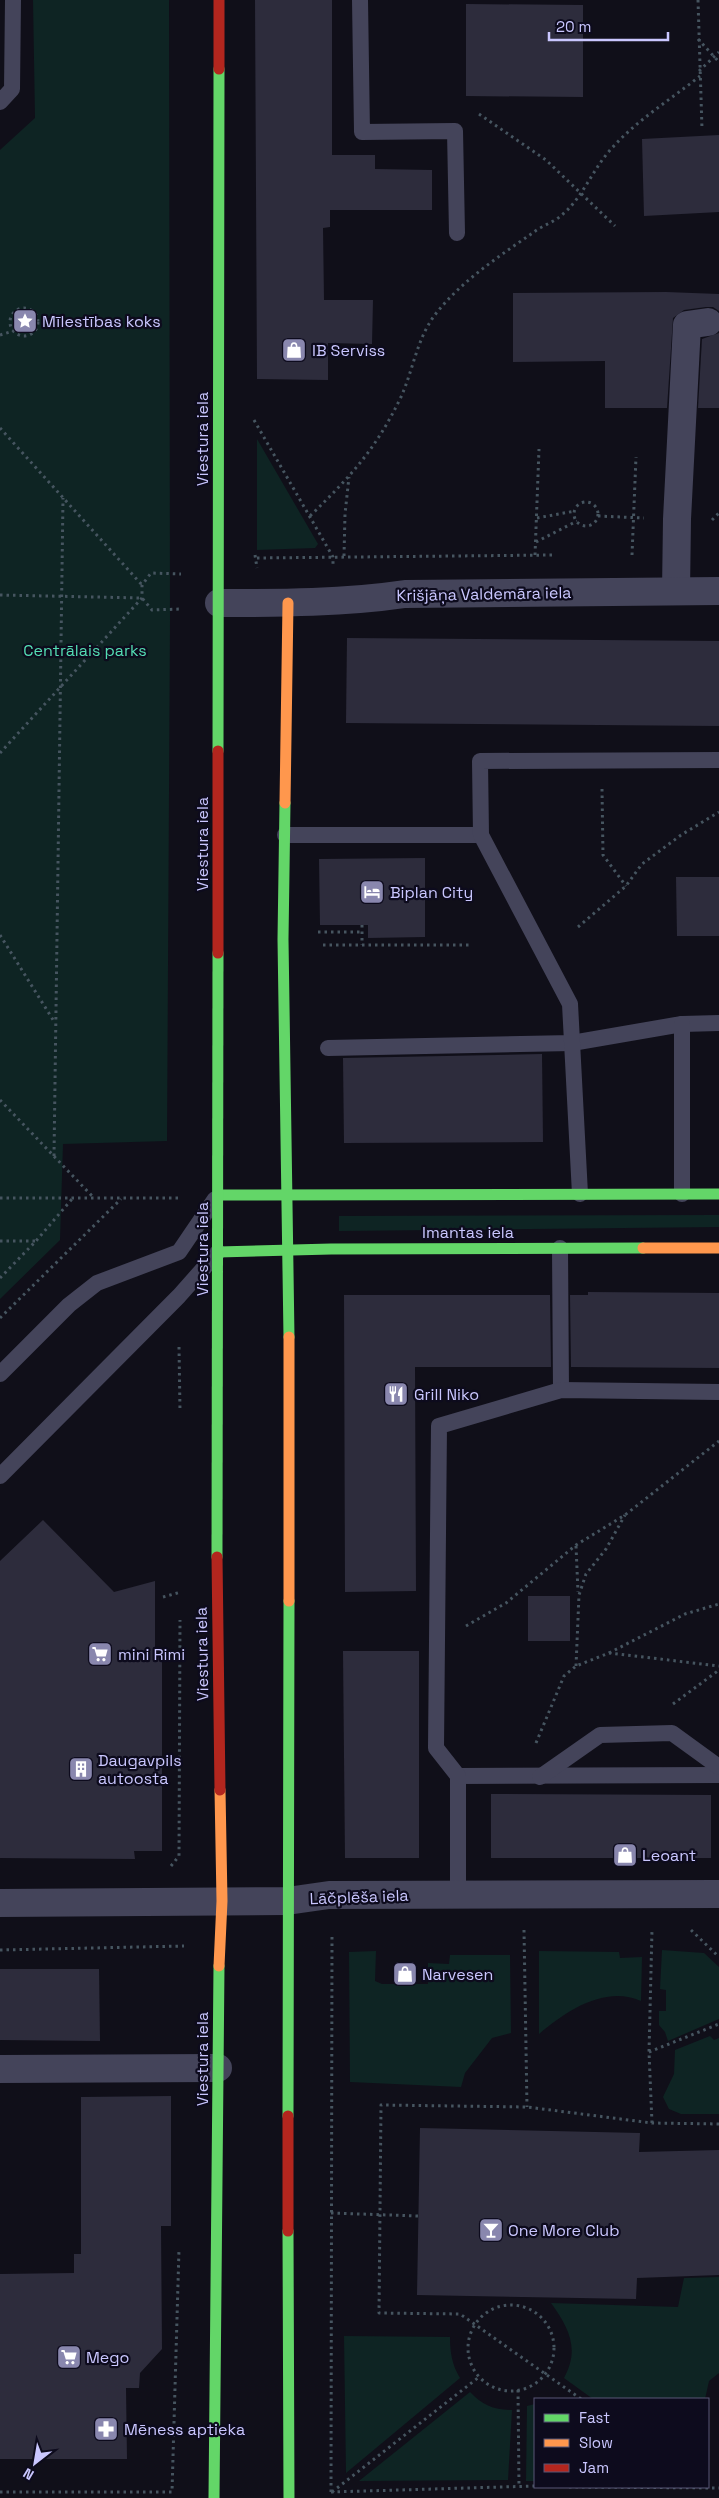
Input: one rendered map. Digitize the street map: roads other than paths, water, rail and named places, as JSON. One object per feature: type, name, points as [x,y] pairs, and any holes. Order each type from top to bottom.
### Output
[{"type":"street","name":"Viestura iela","points":[[214,2498],[218,1945],[222,1901],[217,1558],[218,0]]},
{"type":"street","points":[[676,592],[677,519],[687,325],[708,322]]},
{"type":"street","name":"Krišjāņa Valdemāra iela","points":[[218,603],[288,603],[370,599],[405,594],[719,591]]},
{"type":"street","points":[[288,603],[283,940],[287,1195],[289,1856],[287,1902],[290,2498]]},
{"type":"street","points":[[218,1195],[719,1194]]},
{"type":"street","name":"Imantas iela","points":[[218,1252],[719,1248]]},
{"type":"street","name":"Lāčplēša iela","points":[[0,1903],[287,1902],[329,1895],[719,1894]]},
{"type":"street","points":[[0,2069],[218,2068]]},
{"type":"lane","points":[[0,102],[12,89],[13,0]]},
{"type":"lane","points":[[360,0],[362,132],[455,131],[457,232]]},
{"type":"lane","points":[[580,1194],[570,1004],[481,835],[480,761],[719,760]]},
{"type":"lane","points":[[285,835],[481,835]]},
{"type":"lane","points":[[328,1048],[572,1043],[682,1024],[719,1023]]},
{"type":"lane","points":[[682,1024],[682,1194]]},
{"type":"lane","points":[[0,1374],[69,1305],[97,1283],[179,1252],[218,1195]]},
{"type":"lane","points":[[560,1248],[561,1390]]},
{"type":"lane","points":[[0,1476],[179,1296],[218,1252]]},
{"type":"lane","points":[[458,1895],[458,1776],[436,1748],[439,1426],[561,1390],[719,1392]]},
{"type":"lane","points":[[540,1777],[600,1734],[672,1733],[719,1767]]},
{"type":"lane","points":[[458,1776],[719,1775]]},
{"type":"place","name":"Mīlestības koks","points":[[25,321]]},
{"type":"place","name":"IB Serviss","points":[[294,350]]},
{"type":"place","name":"Biplan City","points":[[372,892]]},
{"type":"place","name":"Grill Niko","points":[[396,1394]]},
{"type":"place","name":"mini Rimi","points":[[100,1654]]},
{"type":"place","name":"Daugavpils autoosta","points":[[81,1769]]},
{"type":"place","name":"Leoant","points":[[625,1855]]},
{"type":"place","name":"Narvesen","points":[[405,1974]]},
{"type":"place","name":"One More Club","points":[[491,2230]]},
{"type":"place","name":"Mego","points":[[69,2357]]},
{"type":"place","name":"Mēness aptieka","points":[[106,2429]]},
{"type":"park label","name":"Centrālais parks","points":[[85,650]]}]
